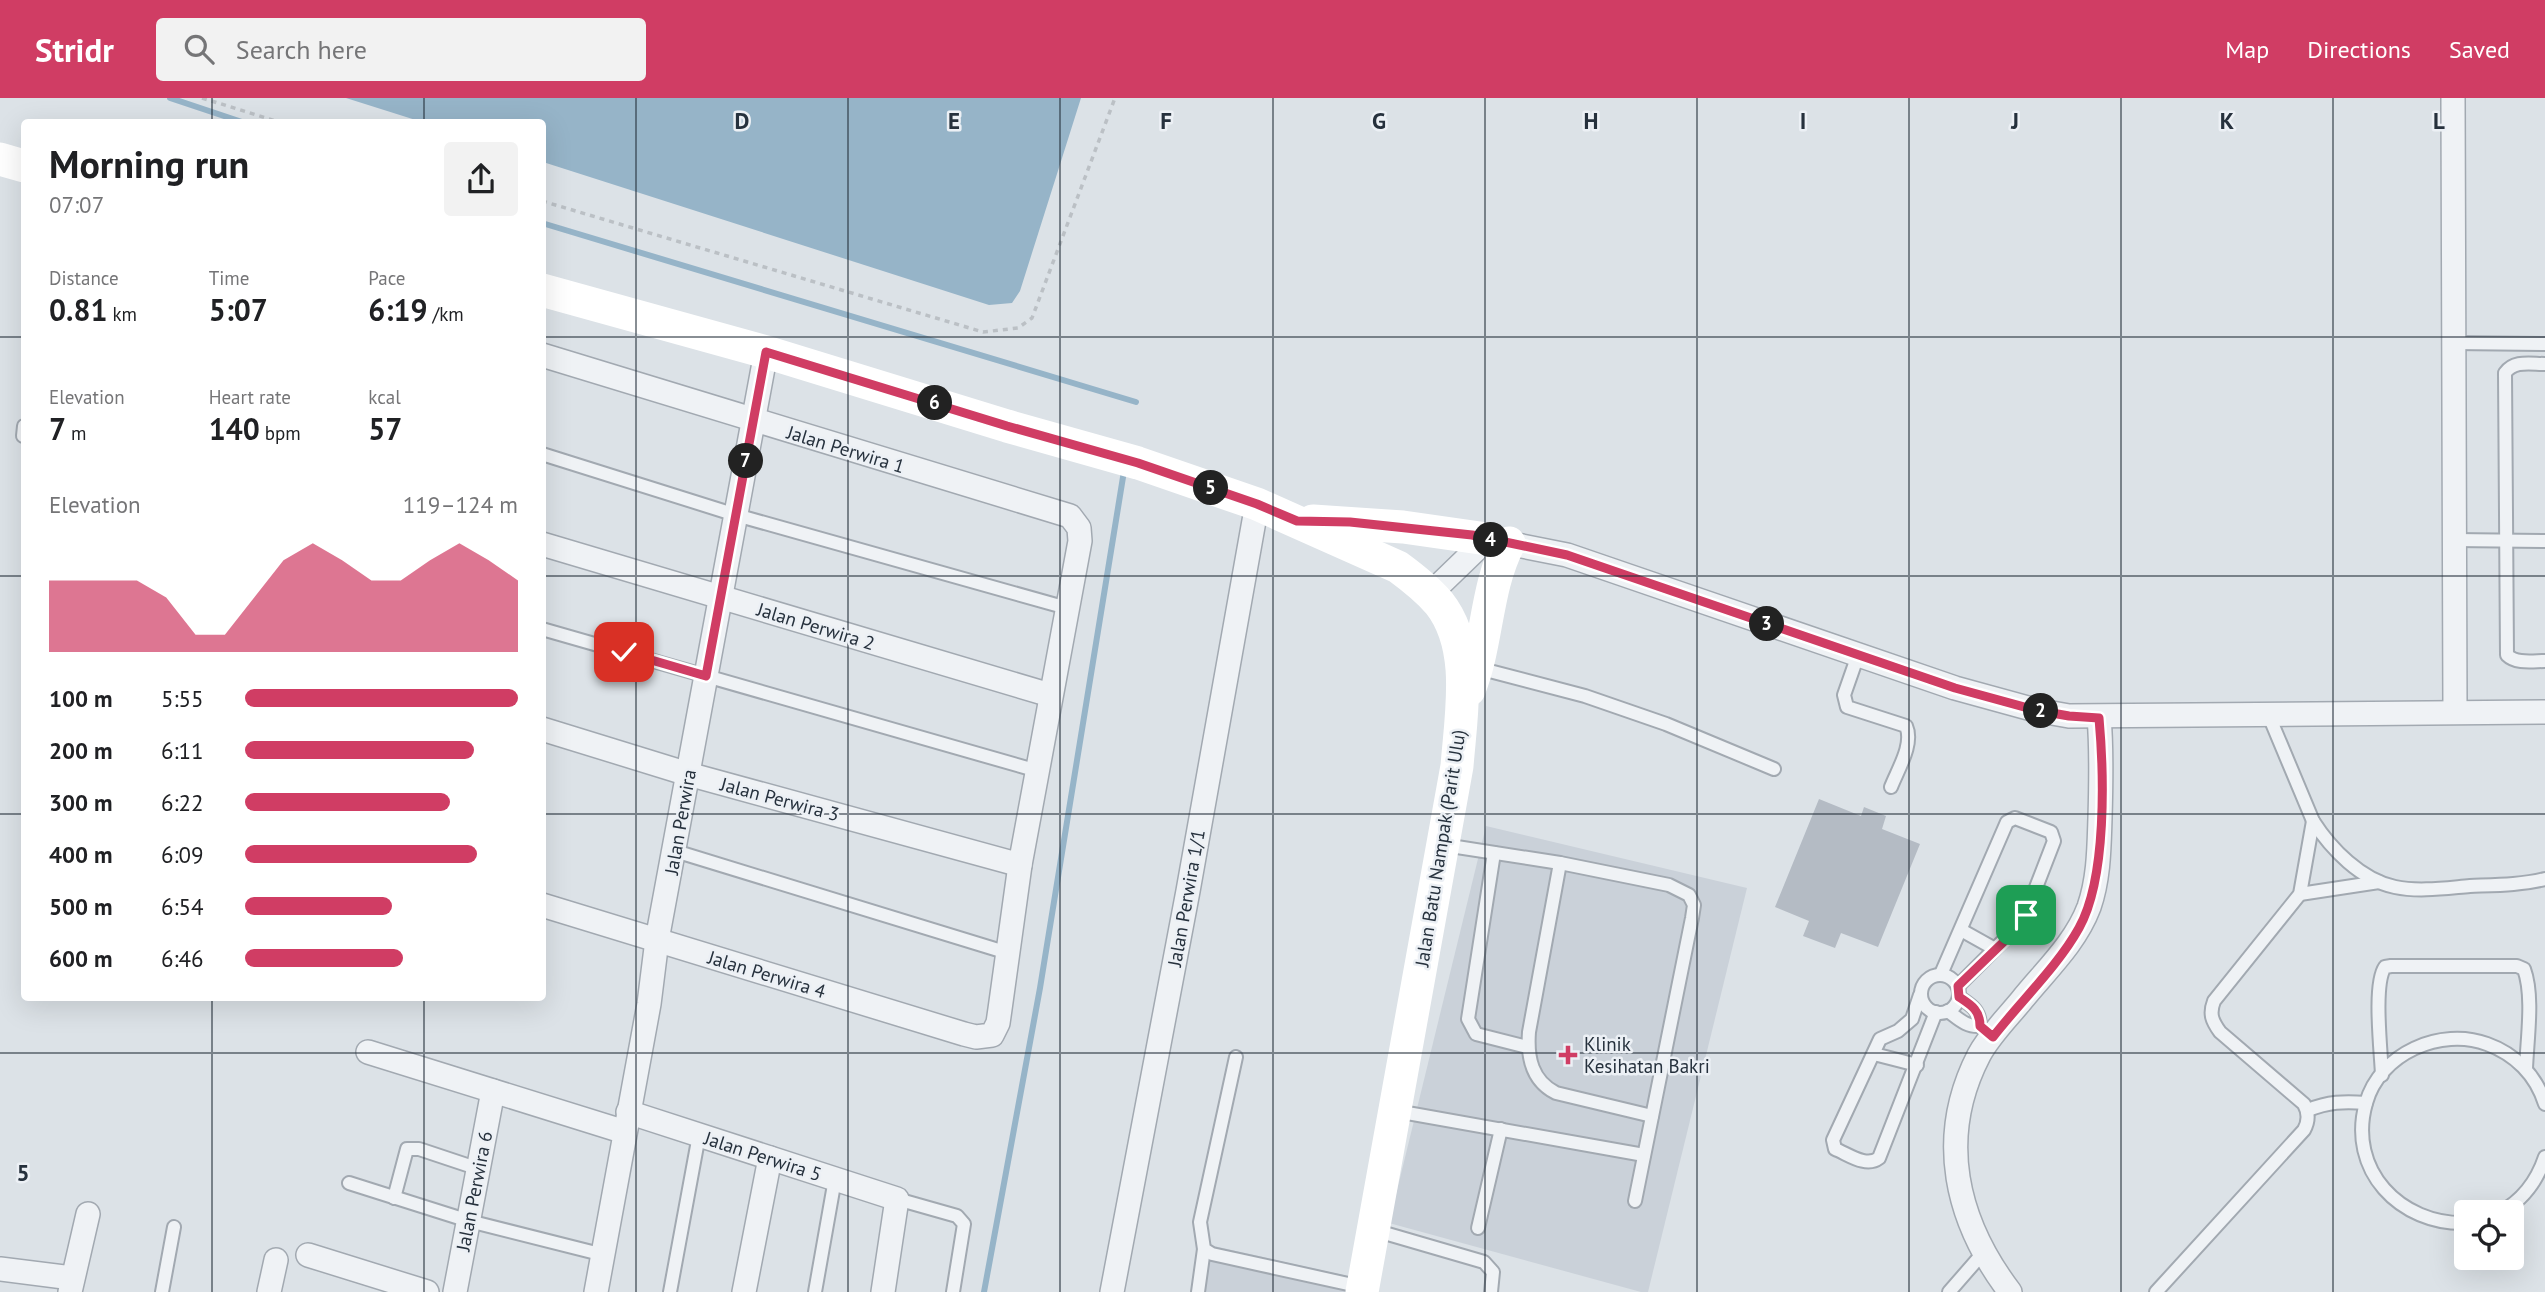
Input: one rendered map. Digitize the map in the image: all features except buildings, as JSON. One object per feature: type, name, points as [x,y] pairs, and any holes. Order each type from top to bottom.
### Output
[{"type":"street","points":[[2453,98],[2455,711]]},
{"type":"street","points":[[0,159],[21,165]]},
{"type":"street","name":"Jalan Batu Nampak (Parit Ulu)","points":[[546,291],[766,352],[1138,463],[1257,504],[1398,567],[1430,593],[1440,605],[1454,631],[1462,677],[1457,766],[1362,1290]]},
{"type":"street","name":"Jalan Perwira","points":[[596,1292],[649,1004],[657,940],[766,352]]},
{"type":"street","name":"Jalan Perwira 1","points":[[546,356],[1070,516],[1079,528],[1080,541],[1067,608]]},
{"type":"street","name":"Jalan Perwira 1/1","points":[[1112,1292],[1188,891],[1257,504]]},
{"type":"street","points":[[1297,521],[1377,525],[1498,541],[1567,555],[1955,688],[2069,716],[2099,718],[2455,711],[2545,712]]},
{"type":"street","points":[[1430,593],[1498,541]]},
{"type":"street","points":[[1461,709],[1478,668],[1498,569],[1498,541]]},
{"type":"street","name":"Jalan Perwira 2","points":[[546,545],[1050,695]]},
{"type":"street","points":[[1007,953],[1020,865],[1067,608]]},
{"type":"street","points":[[2010,1292],[1989,1265],[1960,1197],[1955,1156],[1956,1122],[1966,1084],[1987,1031],[2053,964],[2078,929],[2089,907],[2099,853],[2102,753],[2099,718]]},
{"type":"street","name":"Jalan Perwira 3","points":[[546,730],[688,774],[1020,865]]},
{"type":"street","name":"Jalan Perwira 4","points":[[546,906],[976,1037],[992,1035],[998,1023],[1007,953]]},
{"type":"street","name":"Jalan Perwira 5","points":[[368,1052],[493,1091],[627,1122],[699,1135],[897,1199]]},
{"type":"street","name":"Jalan Perwira 6","points":[[455,1292],[493,1091]]},
{"type":"street","points":[[744,1292],[770,1158]]},
{"type":"street","points":[[883,1292],[897,1199]]},
{"type":"street","points":[[0,1269],[71,1285],[88,1214]]},
{"type":"street","points":[[308,1255],[382,1285],[428,1292]]},
{"type":"street","points":[[270,1292],[276,1260]]},
{"type":"lane","points":[[2453,343],[2545,344]]},
{"type":"lane","points":[[2545,364],[2519,363],[2509,367],[2504,373],[2507,655],[2510,659],[2519,661],[2545,661]]},
{"type":"lane","points":[[546,455],[736,515],[1067,608]]},
{"type":"lane","points":[[2454,540],[2545,541]]},
{"type":"lane","points":[[546,630],[1038,771]]},
{"type":"lane","points":[[1858,655],[1843,695],[1847,707],[1906,726],[1909,732],[1908,743],[1891,787]]},
{"type":"lane","points":[[1478,668],[1596,700],[1666,724],[1774,769]]},
{"type":"lane","points":[[2269,716],[2313,821],[2333,848],[2379,882],[2396,888],[2421,889],[2545,879]]},
{"type":"lane","points":[[1941,974],[2007,822],[2015,818],[2051,832],[2054,841],[2026,915],[2019,927],[1994,949],[1958,991],[1955,1005],[1942,1012],[1917,1065],[1880,1158],[1867,1162],[1835,1149],[1833,1140],[1880,1039],[1904,1027],[1912,1019],[1926,980],[1933,975],[1948,976],[1958,991],[1976,1008],[1987,1031]]},
{"type":"lane","points":[[2156,1292],[2304,1130],[2308,1122],[2308,1110],[2304,1104],[2220,1032],[2210,1011],[2214,1001],[2300,894],[2313,821]]},
{"type":"lane","points":[[1442,845],[1560,863],[1668,885],[1689,895],[1693,905],[1635,1201]]},
{"type":"lane","points":[[675,851],[1007,953]]},
{"type":"lane","points":[[1494,853],[1468,1018],[1470,1027],[1476,1034],[1527,1047]]},
{"type":"lane","points":[[1560,863],[1527,1047],[1532,1069],[1546,1088],[1573,1098],[1651,1116]]},
{"type":"lane","points":[[2300,894],[2379,882]]},
{"type":"lane","points":[[1961,930],[1994,949]]},
{"type":"lane","points":[[2382,1075],[2379,992],[2381,973],[2385,967],[2391,966],[2517,966],[2524,970],[2527,977],[2528,1014],[2526,1069]]},
{"type":"lane","points":[[1920,995],[1923,1003],[1987,1031]]},
{"type":"lane","points":[[2454,1222],[2432,1220],[2415,1214],[2400,1205],[2376,1178],[2364,1143],[2366,1103],[2382,1075],[2402,1056],[2426,1043],[2462,1038],[2497,1048],[2512,1057],[2526,1069],[2545,1101]]},
{"type":"lane","points":[[1874,1054],[1917,1065]]},
{"type":"lane","points":[[1198,1292],[1204,1249],[1199,1222],[1236,1057]]},
{"type":"lane","points":[[2308,1110],[2327,1102],[2343,1100],[2366,1103]]},
{"type":"lane","points":[[1395,1110],[1643,1155]]},
{"type":"lane","points":[[1478,1228],[1501,1129]]},
{"type":"lane","points":[[670,1292],[699,1135]]},
{"type":"lane","points":[[394,1198],[407,1149],[419,1149],[479,1169]]},
{"type":"lane","points":[[2518,1200],[2530,1186],[2545,1157]]},
{"type":"lane","points":[[815,1292],[835,1179]]},
{"type":"lane","points":[[349,1183],[469,1221],[604,1255]]},
{"type":"lane","points":[[897,1199],[957,1216],[962,1220],[964,1224],[953,1292]]},
{"type":"lane","points":[[162,1292],[174,1227]]},
{"type":"lane","points":[[1373,1230],[1484,1262],[1493,1272],[1490,1292]]},
{"type":"lane","points":[[1204,1249],[1212,1254],[1362,1290]]},
{"type":"lane","points":[[1949,1292],[1983,1253]]},
{"type":"path","points":[[202,98],[269,119]]},
{"type":"path","points":[[546,202],[983,332],[1018,328],[1032,318],[1115,98]]},
{"type":"shaded area","name":"Klinik Kesihatan Bakri","points":[[1486,826],[1747,888],[1648,1292],[1389,1223]]},
{"type":"shaded area","points":[[1209,1245],[1352,1277],[1350,1292],[1193,1292]]},
{"type":"water","points":[[346,98],[1081,98],[1020,291],[1012,303],[989,305],[546,163],[546,119],[412,119]]},
{"type":"waterway","points":[[170,98],[233,119]]},
{"type":"waterway","points":[[546,224],[1136,402]]},
{"type":"waterway","points":[[984,1292],[1040,988],[1124,471]]},
{"type":"place","name":"Klinik Kesihatan Bakri","points":[[1568,1055]]},
{"type":"route","points":[[624,652],[706,676],[766,352],[1138,463],[1257,504],[1297,521],[1350,522],[1472,535],[1567,555],[1955,688],[2035,710],[2099,718],[2102,753],[2099,853],[2089,907],[2078,929],[2053,964],[1993,1037],[1980,1026],[1980,1016],[1976,1008],[1959,997],[1958,986],[2019,927],[2026,915]]}]
